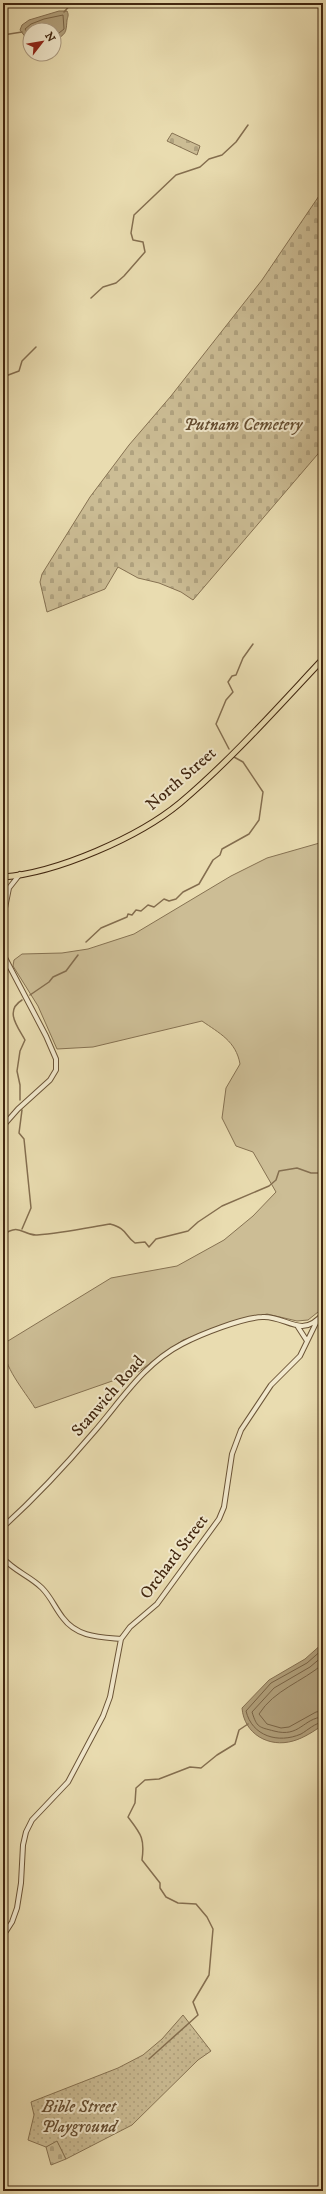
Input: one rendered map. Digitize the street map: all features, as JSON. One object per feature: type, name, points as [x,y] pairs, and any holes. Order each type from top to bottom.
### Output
[{"type":"main road","name":"North Street","points":[[3,877],[75,860],[115,842],[166,813],[216,770],[323,659]]},
{"type":"street","points":[[3,918],[7,905],[9,888],[20,874]]},
{"type":"street","points":[[3,954],[46,1036],[56,1059],[56,1070],[50,1080],[18,1108],[3,1126]]},
{"type":"street","points":[[307,1341],[303,1332],[298,1327],[317,1321],[323,1314]]},
{"type":"street","name":"Stanwich Road","points":[[3,1527],[61,1471],[140,1376],[168,1352],[194,1339],[256,1318],[270,1317],[298,1327]]},
{"type":"street","name":"Orchard Street","points":[[3,1936],[12,1922],[17,1908],[21,1883],[22,1845],[26,1832],[32,1820],[68,1782],[103,1716],[110,1697],[121,1639],[130,1627],[157,1604],[219,1519],[224,1507],[232,1454],[241,1430],[271,1385],[299,1357],[317,1321]]},
{"type":"street","points":[[3,1558],[13,1568],[42,1588],[62,1618],[73,1629],[93,1637],[121,1639]]},
{"type":"green space","points":[[172,133],[200,146],[197,155],[167,141]]},
{"type":"green space","name":"Putnam Cemetery","points":[[323,190],[323,448],[193,600],[181,592],[159,583],[138,578],[118,567],[105,589],[47,612],[40,582],[42,574],[90,497],[129,445],[171,396],[262,280]]},
{"type":"green space","points":[[323,842],[323,1308],[308,1320],[297,1321],[267,1314],[233,1322],[183,1340],[138,1372],[35,1408],[10,1370],[6,1361],[3,1344],[111,1278],[177,1266],[224,1240],[253,1216],[276,1192],[253,1152],[236,1146],[222,1118],[226,1088],[240,1064],[235,1049],[226,1038],[202,1021],[93,1047],[57,1049],[38,1006],[13,966],[14,960],[22,954],[62,953],[88,949],[134,934],[231,876],[267,858]]},
{"type":"green space","name":"Bible Street Playground","points":[[183,2015],[211,2051],[198,2060],[132,2125],[66,2159],[57,2141],[46,2147],[28,2140],[34,2115],[31,2102],[118,2068],[143,2055],[162,2039]]},
{"type":"green space","points":[[57,2140],[66,2159],[51,2165],[46,2147]]},
{"type":"water","points":[[59,11],[67,11],[68,14],[66,29],[62,36],[62,22],[26,22]]},
{"type":"water","points":[[323,1643],[323,1725],[297,1740],[284,1743],[259,1737],[247,1725],[242,1708],[269,1680],[305,1659]]},
{"type":"waterway","points":[[64,12],[72,3]]},
{"type":"waterway","points":[[3,35],[22,32]]},
{"type":"waterway","points":[[91,298],[103,287],[116,283],[145,252],[143,242],[133,240],[131,233],[134,215],[176,175],[200,167],[209,159],[222,155],[236,142],[248,125]]},
{"type":"waterway","points":[[3,377],[19,371],[22,361],[36,347]]},
{"type":"waterway","points":[[229,749],[216,724],[226,700],[233,692],[228,682],[232,676],[236,675],[243,658],[253,644]]},
{"type":"waterway","points":[[86,942],[101,928],[127,917],[128,914],[132,915],[136,910],[141,911],[148,905],[154,907],[164,899],[169,901],[176,899],[183,892],[199,884],[213,860],[220,855],[222,849],[249,834],[259,820],[263,792],[243,762],[234,757]]},
{"type":"waterway","points":[[30,995],[49,982],[53,977],[66,971],[78,955]]},
{"type":"waterway","points":[[20,1100],[20,1085],[17,1071],[20,1051],[25,1040],[16,1025],[13,1014],[17,1004],[22,1000]]},
{"type":"waterway","points":[[22,1110],[19,1133],[24,1139],[31,1208],[22,1229]]},
{"type":"waterway","points":[[3,1235],[14,1230],[21,1230],[28,1234],[37,1235],[65,1232],[110,1224],[123,1230],[135,1243],[145,1242],[149,1247],[156,1239],[188,1231],[198,1222],[222,1206],[269,1186],[276,1180],[279,1171],[297,1168],[311,1173],[323,1173]]},
{"type":"waterway","points":[[149,2059],[198,2015],[193,2002],[209,1975],[213,1929],[207,1917],[196,1904],[178,1903],[166,1897],[160,1888],[160,1883],[142,1860],[143,1846],[141,1837],[128,1817],[135,1803],[136,1788],[145,1780],[159,1779],[190,1767],[201,1768],[217,1755],[235,1744],[239,1730],[248,1724]]}]
